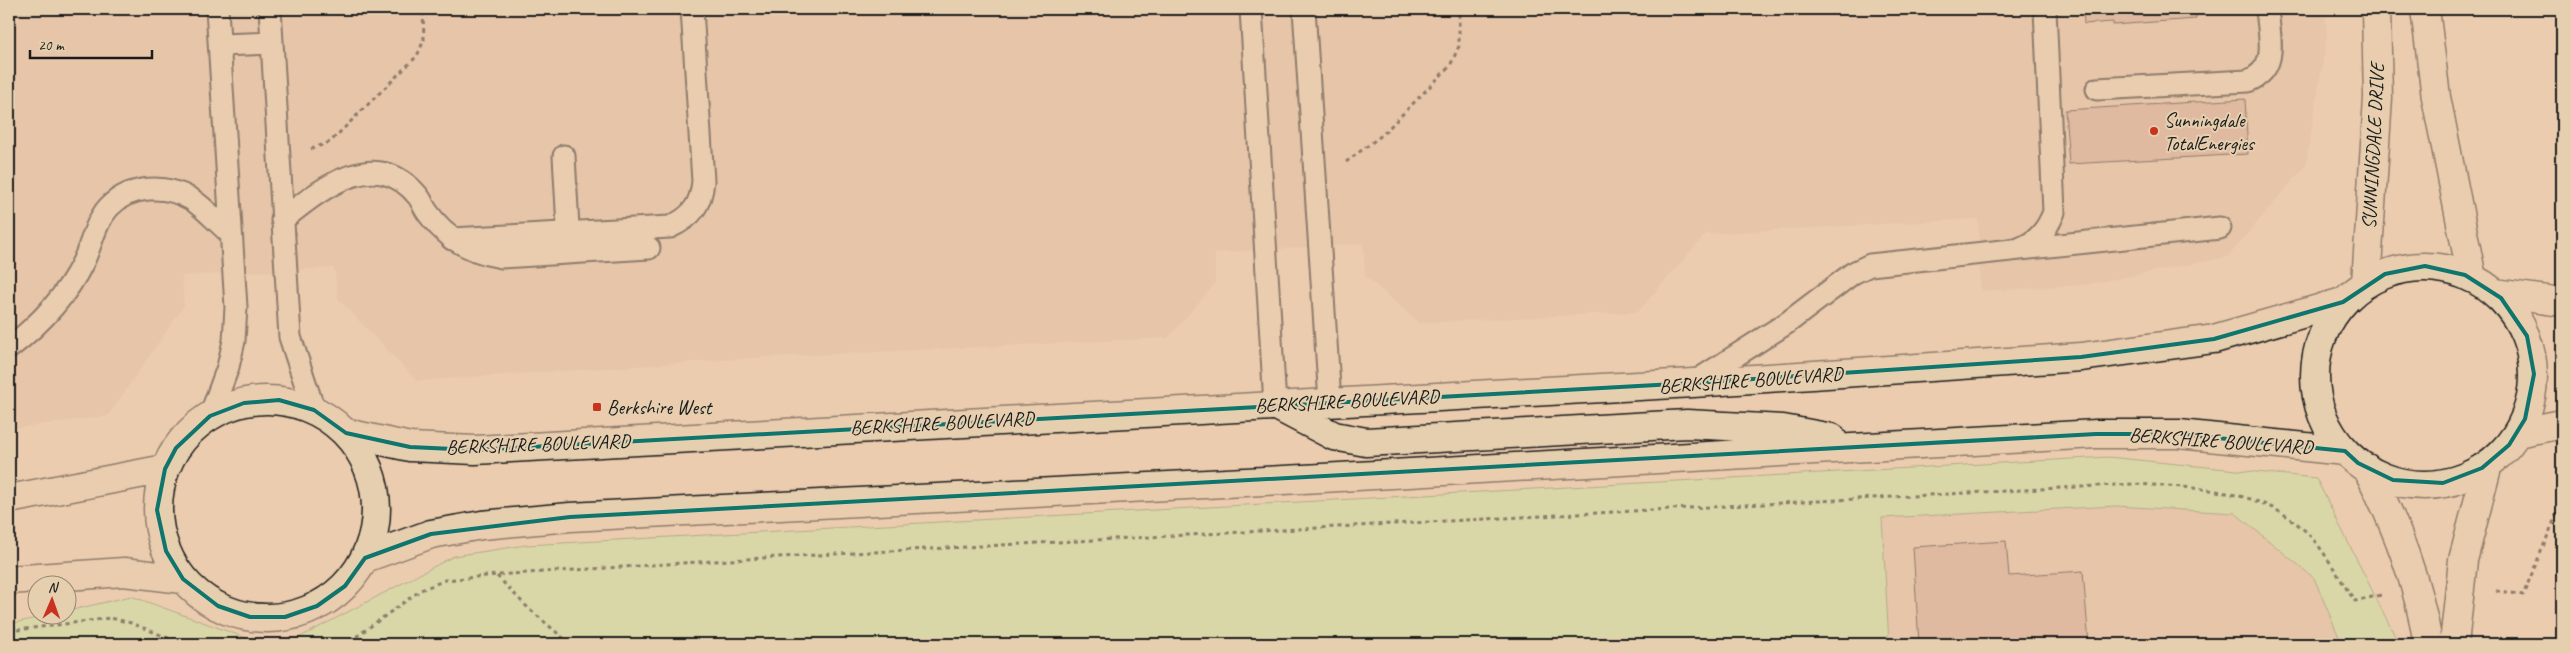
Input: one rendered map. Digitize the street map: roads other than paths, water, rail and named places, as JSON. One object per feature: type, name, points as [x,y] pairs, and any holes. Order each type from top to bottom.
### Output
[{"type":"street","name":"SUNNINGDALE DRIVE","points":[[2366,283],[2378,98],[2376,9]]},
{"type":"street","points":[[2425,9],[2436,97],[2472,278]]},
{"type":"street","points":[[2418,267],[2446,268],[2472,278],[2495,293],[2511,309],[2520,322],[2533,358],[2532,397],[2518,433],[2504,450],[2488,464],[2456,480],[2422,485],[2393,480],[2368,468],[2345,451],[2332,434],[2318,404],[2315,364],[2322,337],[2343,302],[2366,283],[2384,274],[2418,267]]},
{"type":"street","points":[[2495,293],[2562,302]]},
{"type":"street","name":"BERKSHIRE BOULEVARD","points":[[346,433],[410,446],[475,450],[1330,402],[1693,384],[2133,352],[2214,339],[2343,302]]},
{"type":"street","points":[[279,400],[314,410],[346,433],[365,460],[376,492],[376,527],[365,558],[345,586],[317,606],[285,617],[250,617],[218,606],[183,579],[166,551],[157,510],[165,469],[176,448],[191,430],[210,416],[244,402],[279,400]]},
{"type":"street","points":[[1275,405],[1334,436],[1366,442],[1687,424],[1783,429],[1873,446]]},
{"type":"street","points":[[2518,433],[2562,424]]},
{"type":"street","name":"BERKSHIRE BOULEVARD","points":[[365,558],[430,534],[482,525],[570,517],[1332,478],[1873,446],[2096,434],[2179,434],[2345,451]]},
{"type":"street","points":[[2454,644],[2463,560],[2488,464]]},
{"type":"street","points":[[2368,468],[2408,559],[2428,644]]},
{"type":"street","points":[[9,499],[165,469]]},
{"type":"street","points":[[9,580],[124,572],[183,579]]},
{"type":"lane","points":[[210,416],[228,367],[234,341],[236,307],[218,9]]},
{"type":"lane","points":[[270,9],[290,336],[314,410]]},
{"type":"lane","points":[[282,220],[339,179],[355,173],[373,172],[391,176],[406,184],[418,197],[438,226],[452,239],[477,251],[501,256],[569,242],[670,227],[686,220],[696,208],[702,195],[703,181],[692,9]]},
{"type":"lane","points":[[1251,9],[1275,405]]},
{"type":"lane","points":[[1304,9],[1330,402]]},
{"type":"lane","points":[[2018,249],[2033,243],[2044,233],[2054,212],[2045,9]]},
{"type":"lane","points":[[2097,89],[2248,81],[2257,78],[2264,72],[2270,56],[2267,9]]},
{"type":"lane","points":[[220,45],[272,43]]},
{"type":"lane","points":[[564,156],[569,242]]},
{"type":"lane","points":[[9,348],[42,320],[66,291],[83,262],[100,221],[110,207],[126,194],[146,189],[170,190],[191,199],[231,234]]},
{"type":"lane","points":[[1693,384],[1786,323],[1861,268],[1880,263],[2220,228]]},
{"type":"lane","points":[[569,242],[649,248]]},
{"type":"place","name":"Sunningdale TotalEnergies","points":[[2154,131]]},
{"type":"place","name":"Berkshire West","points":[[597,407]]}]
